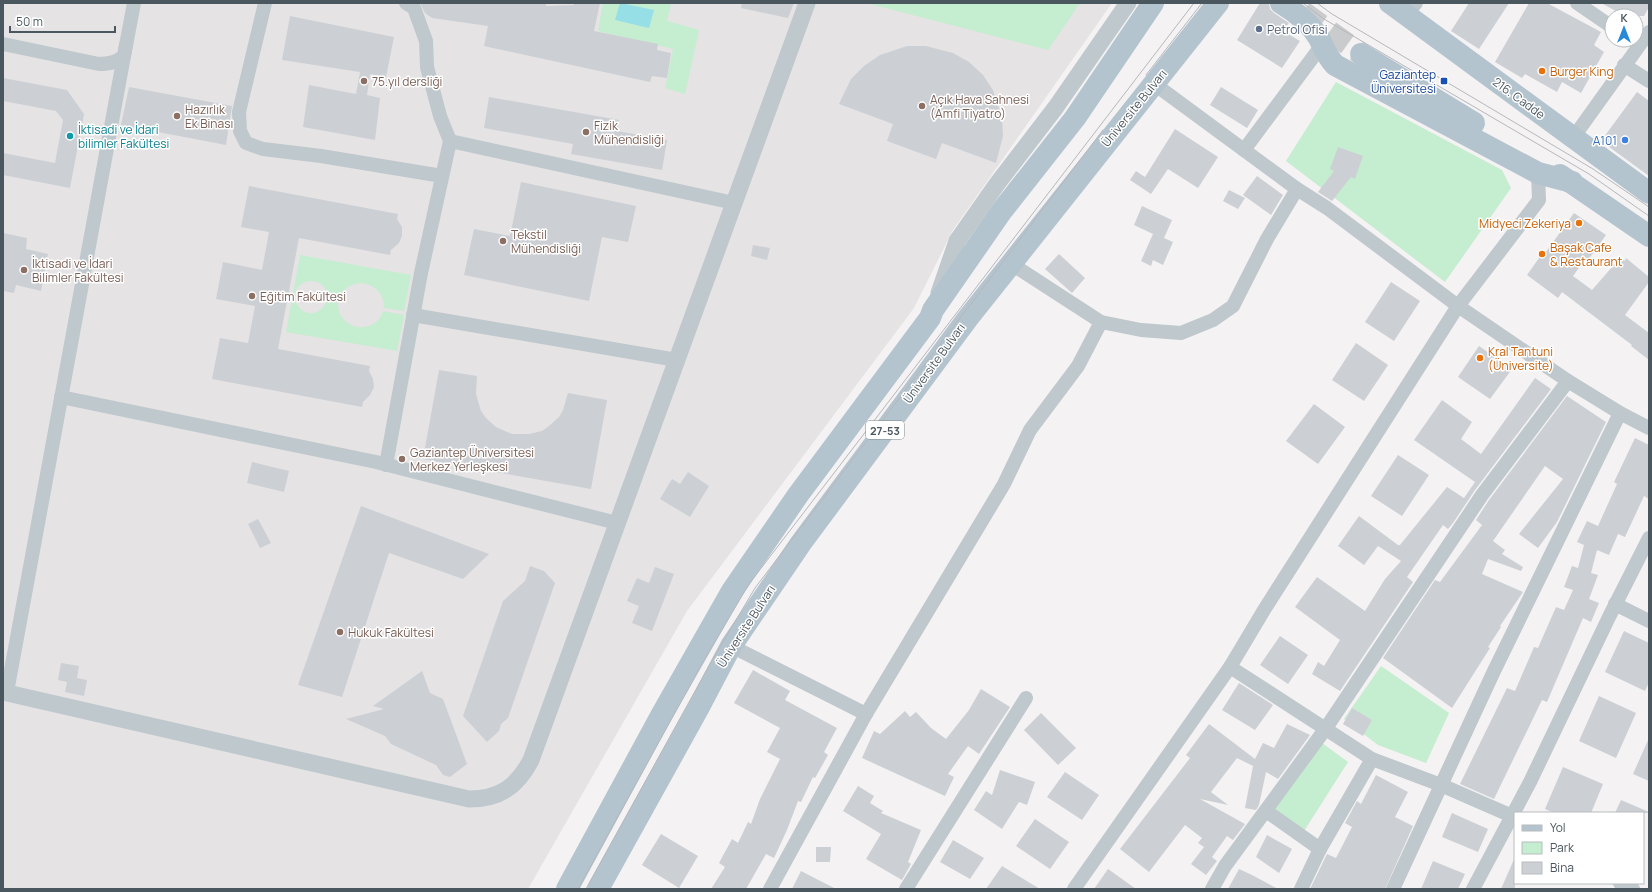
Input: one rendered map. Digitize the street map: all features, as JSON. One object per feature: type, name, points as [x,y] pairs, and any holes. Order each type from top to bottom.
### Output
[{"type":"main road","points":[[567,889],[662,714],[732,591],[798,495],[930,318],[932,310],[1001,212],[1075,118],[1153,3]]},
{"type":"main road","name":"Üniversite Bulvarı","points":[[598,889],[695,714],[730,646],[801,543],[1010,263],[1218,3]]},
{"type":"main road","points":[[1281,3],[1302,17],[1311,27],[1329,59],[1342,69],[1538,172],[1572,182]]},
{"type":"main road","name":"216. Cadde","points":[[1404,7],[1573,138],[1649,193]]},
{"type":"main road","points":[[1361,54],[1572,182],[1649,236]]},
{"type":"street","points":[[134,3],[5,692],[469,799],[491,797],[511,787],[526,770],[531,760],[807,3]]},
{"type":"street","points":[[266,3],[239,112],[240,131],[246,143],[263,149],[321,156],[442,176]]},
{"type":"street","points":[[386,465],[421,273],[450,141],[440,116],[427,67],[426,41],[414,8],[406,3]]},
{"type":"street","points":[[932,310],[957,241],[997,184],[1056,107],[1128,3]]},
{"type":"street","points":[[1577,3],[1604,22]]},
{"type":"street","points":[[3,44],[99,64],[116,62],[124,56],[126,45]]},
{"type":"street","points":[[1244,150],[1322,45]]},
{"type":"street","points":[[1573,138],[1624,65],[1632,48]]},
{"type":"street","points":[[1624,65],[1649,81]]},
{"type":"street","points":[[1153,83],[1297,189],[1326,208],[1458,306],[1568,381],[1620,413],[1649,428]]},
{"type":"street","points":[[450,141],[734,203]]},
{"type":"street","points":[[1074,889],[1230,667],[1264,610],[1458,306],[1539,200],[1538,172]]},
{"type":"street","points":[[1010,263],[1101,322],[1141,330],[1180,333],[1213,320],[1233,306],[1267,239],[1297,189]]},
{"type":"street","points":[[414,315],[677,360]]},
{"type":"street","points":[[770,889],[866,714],[1004,484],[1030,430],[1078,366],[1101,322]]},
{"type":"street","points":[[1212,889],[1226,866],[1326,728],[1482,495],[1568,381]]},
{"type":"street","points":[[61,397],[386,465],[618,522]]},
{"type":"street","points":[[1393,889],[1494,671],[1620,413]]},
{"type":"street","points":[[1514,812],[1615,604],[1649,538]]},
{"type":"street","points":[[1615,604],[1649,622]]},
{"type":"street","points":[[730,646],[866,714]]},
{"type":"street","points":[[1230,667],[1372,759],[1441,785],[1512,816]]},
{"type":"street","points":[[906,889],[1026,698]]},
{"type":"street","points":[[1301,889],[1320,849],[1372,759]]},
{"type":"street","points":[[1266,811],[1320,849]]},
{"type":"street","points":[[1473,889],[1510,831],[1514,812]]},
{"type":"street","points":[[1622,884],[1633,889]]},
{"type":"shaded area","name":"Gaziantep Üniversitesi Merkez Yerleşkesi","points":[[3,3],[1112,3],[953,230],[914,308],[687,611],[528,889],[3,889]]},
{"type":"green space","points":[[603,3],[671,3],[667,21],[699,30],[685,94],[665,88],[673,49],[598,31]]},
{"type":"green space","points":[[866,3],[1080,3],[1048,50]]},
{"type":"green space","points":[[1336,82],[1502,170],[1511,188],[1445,282],[1286,161]]},
{"type":"green space","points":[[300,255],[411,275],[404,311],[384,308],[383,299],[379,292],[372,286],[365,284],[350,286],[343,291],[339,300],[327,298],[325,289],[321,284],[315,281],[308,281],[301,284],[294,295],[298,306],[308,313],[315,313],[323,307],[327,301],[338,303],[339,312],[343,319],[357,327],[372,325],[379,319],[383,311],[404,315],[397,351],[286,332]]},
{"type":"green space","points":[[1381,666],[1449,713],[1426,763],[1378,745],[1344,719]]},
{"type":"green space","points":[[1322,743],[1348,762],[1304,831],[1274,808]]},
{"type":"water","points":[[620,3],[654,10],[649,28],[615,20]]},
{"type":"building","points":[[420,3],[546,3],[546,6],[574,5],[574,3],[600,3],[594,31],[658,44],[657,50],[671,53],[667,78],[652,76],[650,82],[484,46],[488,26],[432,18],[425,13]]},
{"type":"building","points":[[742,3],[794,3],[788,18],[741,8]]},
{"type":"building","points":[[1260,3],[1269,4],[1270,9],[1274,13],[1289,23],[1283,31],[1300,41],[1282,68],[1237,40]]},
{"type":"building","points":[[1469,3],[1509,3],[1479,49],[1451,31]]},
{"type":"building","points":[[1529,3],[1547,3],[1601,32],[1594,45],[1604,52],[1581,93],[1562,82],[1557,92],[1525,74],[1522,78],[1495,62]]},
{"type":"building","points":[[1601,3],[1649,3],[1649,7],[1644,16],[1644,8],[1610,8]]},
{"type":"building","name":"75.yıl dersliği","points":[[290,16],[394,37],[386,77],[370,74],[367,95],[380,98],[375,140],[303,127],[309,85],[356,94],[360,72],[282,60]]},
{"type":"building","name":"Açık Hava Sahnesi (Amfi Tiyatro)","points":[[907,46],[926,46],[953,53],[969,62],[983,75],[993,90],[1002,117],[1003,136],[996,163],[942,143],[936,159],[887,141],[893,124],[839,104],[851,79],[864,66],[880,55]]},
{"type":"building","name":"İktisadi ve İdari bilimler Fakültesi","points":[[3,78],[67,90],[84,114],[70,188],[3,175],[3,153],[55,163],[63,120],[56,111],[3,101]]},
{"type":"building","name":"Hazırlık Ek Binası","points":[[129,87],[232,106],[226,145],[121,125]]},
{"type":"building","points":[[1221,87],[1258,110],[1247,128],[1210,105]]},
{"type":"building","points":[[1637,92],[1649,101],[1649,176],[1601,141]]},
{"type":"building","name":"Fizik Mühendisliği","points":[[489,97],[619,120],[617,131],[667,140],[662,170],[571,154],[573,144],[484,128]]},
{"type":"building","points":[[1175,129],[1218,157],[1198,188],[1168,169],[1151,194],[1130,180],[1136,171],[1145,177]]},
{"type":"building","points":[[1338,147],[1363,156],[1355,179],[1351,177],[1332,201],[1318,192],[1334,171],[1330,169]]},
{"type":"building","points":[[1257,176],[1283,195],[1271,215],[1243,195]]},
{"type":"building","name":"Tekstil Mühendisliği","points":[[521,182],[636,206],[628,242],[602,237],[589,301],[464,275],[474,229],[510,236]]},
{"type":"building","name":"Eğitim Fakültesi","points":[[249,186],[398,214],[397,219],[402,227],[402,236],[399,243],[391,250],[390,255],[299,238],[278,349],[370,366],[369,371],[373,379],[374,387],[370,395],[363,402],[362,407],[212,379],[220,338],[248,343],[255,306],[216,299],[223,262],[262,270],[269,232],[241,227]]},
{"type":"building","points":[[1229,190],[1245,198],[1238,209],[1223,201]]},
{"type":"building","points":[[1142,206],[1172,220],[1164,238],[1173,242],[1163,265],[1153,260],[1151,266],[1141,261],[1153,234],[1134,225]]},
{"type":"building","points":[[1574,213],[1606,235],[1588,260],[1586,258],[1573,276],[1592,290],[1620,258],[1625,261],[1626,258],[1649,277],[1649,282],[1625,315],[1649,333],[1649,360],[1631,346],[1632,345],[1562,292],[1558,298],[1527,275],[1544,251],[1546,252]]},
{"type":"building","name":"İktisadi ve İdari Bilimler Fakültesi","points":[[3,233],[27,238],[26,249],[48,254],[41,291],[16,285],[14,293],[3,291]]},
{"type":"building","points":[[753,245],[770,248],[767,260],[751,256]]},
{"type":"building","points":[[1059,254],[1085,278],[1072,293],[1045,269]]},
{"type":"building","points":[[1391,282],[1420,301],[1394,341],[1365,322]]},
{"type":"building","points":[[1356,343],[1388,365],[1364,401],[1332,380]]},
{"type":"building","points":[[1479,346],[1512,369],[1490,399],[1458,377]]},
{"type":"building","points":[[439,370],[477,376],[476,394],[481,411],[496,427],[512,434],[529,434],[542,431],[549,426],[559,417],[563,410],[568,393],[607,400],[591,489],[423,459]]},
{"type":"building","points":[[1535,378],[1551,389],[1475,490],[1453,523],[1448,529],[1443,525],[1407,577],[1413,582],[1340,691],[1312,674],[1318,662],[1324,666],[1340,640],[1295,607],[1317,577],[1365,611],[1385,579],[1401,561],[1378,546],[1364,565],[1338,546],[1359,516],[1400,545],[1447,487],[1464,498],[1475,482],[1414,440],[1442,400],[1472,422],[1461,439],[1481,454]]},
{"type":"building","points":[[1567,396],[1606,422],[1557,522],[1538,548],[1519,534],[1563,479],[1545,466],[1493,541],[1505,550],[1502,554],[1523,567],[1521,571],[1488,559],[1482,574],[1523,592],[1500,626],[1501,627],[1488,647],[1490,648],[1452,708],[1383,658],[1435,580],[1440,582],[1482,525],[1476,520],[1489,500]]},
{"type":"building","points":[[1314,404],[1345,427],[1318,464],[1286,441]]},
{"type":"building","points":[[1635,438],[1649,445],[1649,499],[1644,496],[1625,537],[1618,534],[1609,555],[1597,550],[1591,573],[1598,575],[1589,599],[1599,603],[1591,622],[1583,618],[1547,702],[1542,700],[1494,799],[1460,784],[1507,688],[1515,691],[1534,647],[1538,648],[1556,607],[1564,610],[1573,590],[1564,587],[1572,566],[1578,568],[1584,545],[1577,542],[1587,521],[1598,526],[1617,484],[1614,482]]},
{"type":"building","points":[[1398,455],[1429,475],[1402,516],[1371,496]]},
{"type":"building","points":[[252,462],[289,471],[284,492],[247,483]]},
{"type":"building","points":[[688,472],[709,486],[690,517],[660,499],[672,479],[680,484]]},
{"type":"building","name":"Hukuk Fakültesi","points":[[361,506],[489,554],[463,579],[389,553],[342,697],[298,685]]},
{"type":"building","points":[[258,519],[271,543],[260,548],[248,524]]},
{"type":"building","points":[[530,566],[544,571],[555,583],[508,718],[501,724],[499,731],[487,742],[463,716],[503,601],[525,581]]},
{"type":"building","points":[[655,567],[674,574],[652,631],[632,623],[639,606],[627,601],[637,578],[649,583]]},
{"type":"building","points":[[1624,631],[1649,643],[1649,682],[1645,691],[1605,672]]},
{"type":"building","points":[[1280,636],[1308,655],[1288,684],[1260,665]]},
{"type":"building","points":[[61,663],[79,666],[77,678],[87,680],[84,696],[65,692],[67,682],[58,680]]},
{"type":"building","points":[[753,670],[790,691],[785,700],[837,728],[824,752],[828,755],[815,778],[813,777],[801,802],[798,801],[774,858],[766,854],[746,889],[711,889],[725,867],[719,863],[732,839],[738,843],[748,822],[751,824],[760,799],[780,759],[767,752],[780,728],[734,703]]},
{"type":"building","points":[[422,671],[430,693],[443,699],[467,764],[450,777],[443,775],[436,765],[391,744],[385,736],[346,719],[384,709],[373,706]]},
{"type":"building","points":[[1239,683],[1273,705],[1255,730],[1222,710]]},
{"type":"building","points":[[981,689],[1010,707],[979,754],[968,746],[948,774],[954,777],[945,796],[862,758],[874,731],[880,734],[905,711],[910,717],[916,712],[931,728],[946,739],[969,710]]},
{"type":"building","points":[[1599,696],[1636,713],[1616,758],[1579,741]]},
{"type":"building","points":[[1352,708],[1372,720],[1363,736],[1343,724]]},
{"type":"building","points":[[1041,713],[1076,748],[1058,765],[1024,730]]},
{"type":"building","points":[[1209,724],[1255,759],[1263,743],[1274,748],[1287,724],[1310,735],[1278,779],[1266,772],[1259,805],[1256,810],[1245,808],[1253,766],[1237,758],[1211,792],[1228,805],[1200,799],[1245,824],[1233,840],[1227,836],[1212,857],[1217,861],[1206,875],[1191,864],[1204,847],[1198,843],[1202,838],[1185,825],[1149,872],[1120,849],[1190,758],[1186,755]]},
{"type":"building","points":[[1649,738],[1649,781],[1633,774]]},
{"type":"building","points":[[1563,767],[1603,784],[1591,812],[1552,812],[1545,809]]},
{"type":"building","points":[[1000,770],[1035,782],[1027,805],[1019,802],[1002,829],[974,810],[986,791],[992,795]]},
{"type":"building","points":[[1065,772],[1099,795],[1082,820],[1047,797]]},
{"type":"building","points":[[1376,775],[1408,792],[1395,817],[1413,826],[1385,889],[1310,889],[1327,854],[1336,858],[1352,827],[1345,823],[1357,801],[1361,804]]},
{"type":"building","points":[[858,786],[874,796],[870,803],[883,811],[881,813],[921,830],[908,862],[911,864],[902,880],[866,859],[881,834],[843,811]]},
{"type":"building","points":[[1621,800],[1649,813],[1644,812],[1615,812]]},
{"type":"building","points":[[1452,813],[1488,829],[1478,852],[1442,837]]},
{"type":"building","points":[[1035,819],[1069,842],[1050,869],[1016,846]]},
{"type":"building","points":[[661,834],[698,856],[679,888],[642,865]]},
{"type":"building","points":[[1267,835],[1292,849],[1279,873],[1256,857]]},
{"type":"building","points":[[953,840],[984,858],[970,879],[940,862]]},
{"type":"building","points":[[816,847],[831,847],[830,862],[816,862]]},
{"type":"building","points":[[1514,859],[1515,889],[1501,889]]},
{"type":"building","points":[[1433,861],[1465,874],[1458,889],[1421,889]]},
{"type":"building","points":[[1002,866],[1040,889],[986,889]]},
{"type":"building","points":[[1108,869],[1136,889],[1094,889]]},
{"type":"building","points":[[1239,869],[1252,875],[1278,889],[1228,889]]},
{"type":"building","points":[[801,871],[836,889],[792,889]]},
{"type":"tunnel","points":[[1303,12],[1361,54]]},
{"type":"tram line","points":[[578,889],[704,660],[749,584],[1194,3]]},
{"type":"tram line","points":[[1146,75],[1202,3]]},
{"type":"tram line","points":[[1303,3],[1324,19],[1589,174],[1649,216]]},
{"type":"tram line","points":[[1317,3],[1332,14],[1593,169],[1649,207]]},
{"type":"tram line","points":[[586,889],[710,664],[755,588],[1103,130]]},
{"type":"place","name":"Petrol Ofisi","points":[[1259,29]]},
{"type":"place","name":"Burger King","points":[[1542,71]]},
{"type":"place","name":"75.yıl dersliği","points":[[364,81]]},
{"type":"place","name":"Gaziantep Üniversitesi","points":[[1444,81]]},
{"type":"place","name":"Açık Hava Sahnesi (Amfi Tiyatro)","points":[[922,106]]},
{"type":"place","name":"Hazırlık Ek Binası","points":[[177,116]]},
{"type":"place","name":"Fizik Mühendisliği","points":[[586,132]]},
{"type":"place","name":"İktisadi ve İdari bilimler Fakültesi","points":[[70,136]]},
{"type":"place","name":"A101","points":[[1625,140]]},
{"type":"place","name":"Midyeci Zekeriya","points":[[1579,223]]},
{"type":"place","name":"Tekstil Mühendisliği","points":[[503,241]]},
{"type":"place","name":"Başak Cafe & Restaurant","points":[[1542,254]]},
{"type":"place","name":"İktisadi ve İdari Bilimler Fakültesi","points":[[24,270]]},
{"type":"place","name":"Eğitim Fakültesi","points":[[252,296]]},
{"type":"place","name":"Kral Tantuni (Üniversite)","points":[[1480,358]]},
{"type":"place","name":"Gaziantep Üniversitesi Merkez Yerleşkesi","points":[[402,459]]},
{"type":"place","name":"Hukuk Fakültesi","points":[[340,632]]}]
